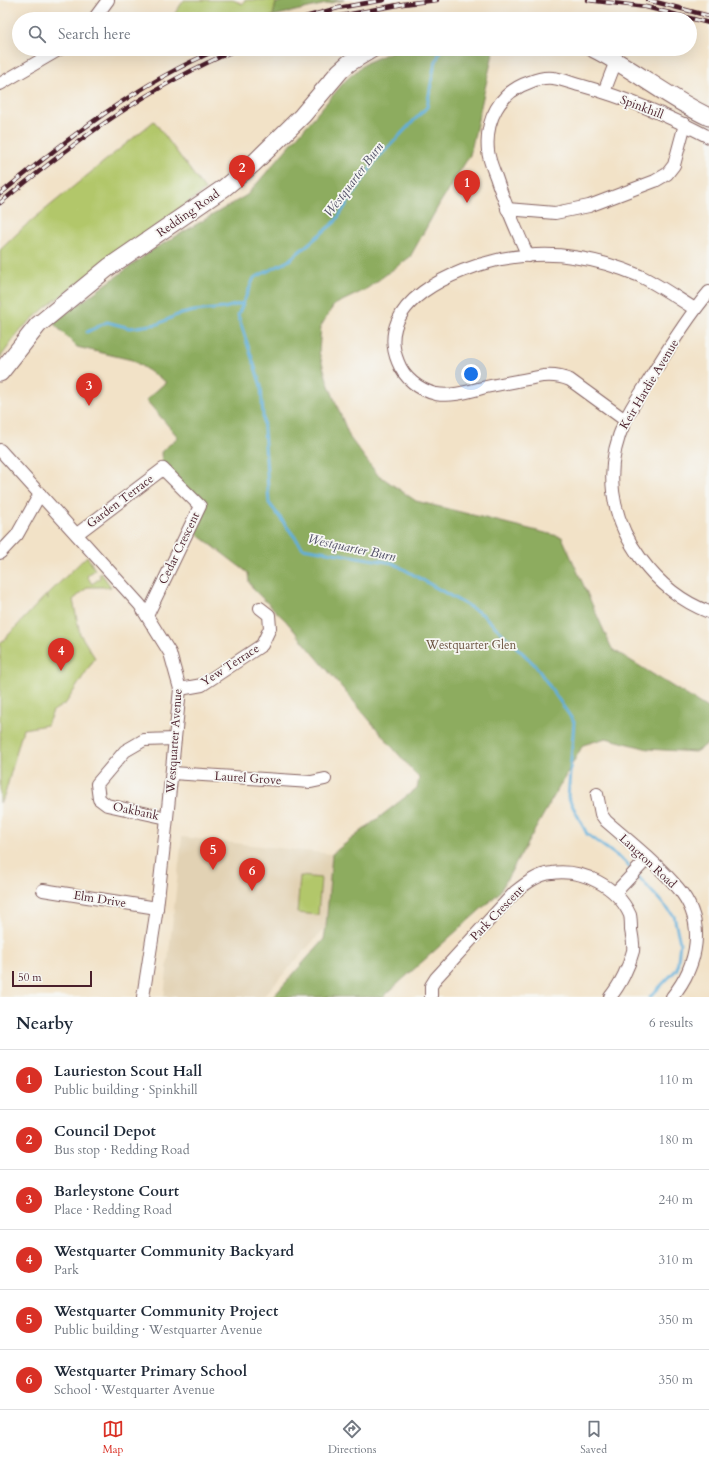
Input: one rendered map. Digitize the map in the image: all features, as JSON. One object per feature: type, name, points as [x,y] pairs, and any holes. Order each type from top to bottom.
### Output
[{"type":"main road","name":"Redding Road","points":[[0,373],[38,325],[109,267],[224,188],[253,164],[302,116],[340,71],[360,56]]},
{"type":"main road","points":[[608,56],[689,107],[709,117]]},
{"type":"street","points":[[99,12],[108,0]]},
{"type":"street","points":[[1,79],[46,56]]},
{"type":"street","points":[[604,92],[616,60]]},
{"type":"street","name":"Spinkhill","points":[[528,256],[507,210],[488,153],[489,126],[494,112],[504,97],[526,83],[540,79],[554,78],[604,92],[685,124]]},
{"type":"street","points":[[507,210],[555,213],[589,206],[655,181],[667,174],[674,165],[685,124],[709,137]]},
{"type":"street","points":[[625,420],[570,380],[551,375],[452,395],[436,394],[425,390],[414,384],[400,366],[395,355],[393,341],[395,328],[402,312],[412,301],[443,279],[461,272],[502,259],[552,255],[573,257],[618,268],[641,277],[695,309]]},
{"type":"street","name":"Keir Hardie Avenue","points":[[709,292],[695,309],[625,420],[616,443],[611,468],[612,491],[619,520],[633,548],[649,570],[672,592],[709,612]]},
{"type":"street","name":"Westquarter Avenue","points":[[0,450],[140,605],[170,653],[180,689],[157,908],[143,997]]},
{"type":"street","name":"Garden Terrace","points":[[77,534],[163,469]]},
{"type":"street","name":"Cedar Crescent","points":[[147,616],[200,506],[163,469]]},
{"type":"street","points":[[0,553],[17,535],[40,494]]},
{"type":"street","name":"Yew Terrace","points":[[180,689],[202,685],[262,646],[270,628],[269,615],[260,608]]},
{"type":"street","name":"Oakbank","points":[[167,818],[107,805],[99,799],[97,784],[125,751],[144,740],[175,739]]},
{"type":"street","name":"Laurel Grove","points":[[172,773],[311,782],[325,779]]},
{"type":"street","name":"Langton Road","points":[[597,794],[601,814],[606,821],[648,858],[678,888],[688,904],[694,920],[696,945],[692,964],[679,989],[672,997]]},
{"type":"street","points":[[615,893],[648,858]]},
{"type":"street","name":"Park Crescent","points":[[431,997],[431,986],[436,978],[515,892],[524,884],[551,873],[570,873],[588,877],[615,893],[630,916],[633,950],[618,987],[610,997]]},
{"type":"street","name":"Elm Drive","points":[[43,890],[157,908]]},
{"type":"shaded area","points":[[182,837],[332,854],[326,927],[263,997],[164,997]]},
{"type":"green space","points":[[184,0],[233,0],[243,4],[245,0],[274,0],[276,3],[274,12],[176,12]]},
{"type":"green space","points":[[288,0],[344,0],[291,12],[274,12],[276,3]]},
{"type":"green space","name":"Westquarter Glen","points":[[382,56],[492,56],[470,155],[440,203],[410,257],[365,290],[334,305],[321,326],[319,352],[328,383],[350,438],[377,474],[416,501],[562,537],[612,649],[709,709],[709,743],[695,752],[648,749],[606,738],[583,745],[499,893],[383,997],[273,997],[324,939],[332,854],[417,788],[419,778],[286,621],[254,590],[249,582],[248,573],[192,530],[203,506],[162,464],[161,452],[178,437],[146,400],[166,382],[132,360],[77,347],[53,323],[154,249],[247,195],[346,80],[366,63]]},
{"type":"green space","points":[[154,121],[205,190],[46,307],[21,329],[0,358],[0,250],[25,226]]},
{"type":"green space","points":[[87,556],[95,570],[87,576],[92,584],[100,578],[99,574],[101,573],[111,587],[88,587],[73,600],[80,634],[95,658],[66,703],[53,711],[47,725],[23,729],[5,794],[0,803],[0,644],[46,595],[48,599],[47,595]]},
{"type":"green space","points":[[300,876],[321,878],[318,915],[297,913]]},
{"type":"waterway","name":"Westquarter Burn","points":[[438,56],[434,67],[427,107],[376,160],[335,222],[288,261],[254,278],[238,315],[261,386],[269,503],[303,548],[393,563],[482,614],[535,665],[574,722],[568,797],[587,834],[624,861],[632,870]]},
{"type":"waterway","points":[[87,332],[107,322],[130,328],[158,324],[177,315],[194,311],[224,308],[243,303]]},
{"type":"waterway","name":"Westquarter Burn","points":[[636,874],[674,916],[680,943],[677,969],[650,997]]},
{"type":"railway","points":[[323,12],[384,0]]},
{"type":"railway","points":[[361,12],[403,4],[437,0]]},
{"type":"railway","points":[[588,0],[646,7],[666,12]]},
{"type":"railway","points":[[648,0],[694,12]]},
{"type":"railway","points":[[697,13],[709,16]]},
{"type":"railway","points":[[697,20],[709,23]]},
{"type":"railway","points":[[0,194],[77,133],[132,95],[160,78],[204,56]]},
{"type":"railway","points":[[0,203],[56,158],[113,117],[174,80],[223,56]]},
{"type":"place","name":"Council Depot","points":[[242,188]]},
{"type":"place","name":"Laurieston Scout Hall","points":[[467,203]]},
{"type":"place","name":"Barleystone Court","points":[[89,406]]},
{"type":"place","name":"Westquarter Community Backyard","points":[[61,671]]},
{"type":"place","name":"Westquarter Community Project","points":[[213,870]]},
{"type":"place","name":"Westquarter Primary School","points":[[252,891]]}]
